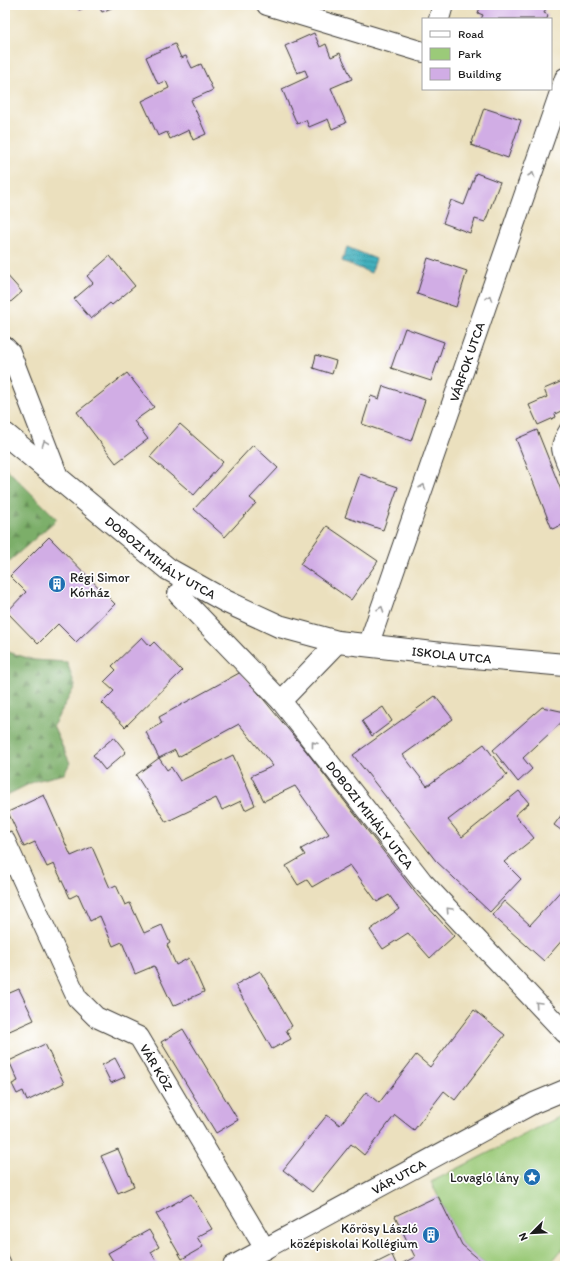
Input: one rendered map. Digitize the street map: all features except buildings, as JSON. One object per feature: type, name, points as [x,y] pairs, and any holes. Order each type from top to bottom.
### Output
[{"type":"main road","name":"DOBOZI MIHÁLY UTCA","points":[[5,434],[168,569],[227,602],[279,626],[338,642]]},
{"type":"main road","name":"ISKOLA UTCA","points":[[338,642],[565,665]]},
{"type":"street","points":[[267,5],[422,52]]},
{"type":"street","points":[[439,18],[443,5]]},
{"type":"street","name":"VÁRFOK UTCA","points":[[368,646],[557,87]]},
{"type":"street","points":[[5,347],[10,352],[59,479]]},
{"type":"street","name":"DOBOZI MIHÁLY UTCA","points":[[178,594],[281,701],[422,881],[565,1033]]},
{"type":"street","points":[[281,701],[338,642]]},
{"type":"street","name":"VÁR KÖZ","points":[[5,841],[77,998],[96,1017],[139,1037],[265,1249]]},
{"type":"street","name":"VÁR UTCA","points":[[233,1266],[527,1107],[565,1090]]},
{"type":"lane","points":[[565,428],[557,442],[557,453],[565,472]]},
{"type":"green space","points":[[5,467],[57,519],[5,565]]},
{"type":"green space","points":[[5,651],[34,660],[67,662],[75,686],[53,726],[70,763],[64,774],[35,781],[5,796]]},
{"type":"green space","points":[[565,1114],[565,1246],[548,1266],[487,1266],[462,1245],[431,1182]]},
{"type":"water","points":[[347,247],[376,259],[371,273],[342,261]]},
{"type":"place","name":"Régi Simor Kórház","points":[[57,584]]},
{"type":"place","name":"Lovagló lány","points":[[532,1177]]},
{"type":"place","name":"Kőrösy László középiskolai Kollégium","points":[[431,1235]]}]
